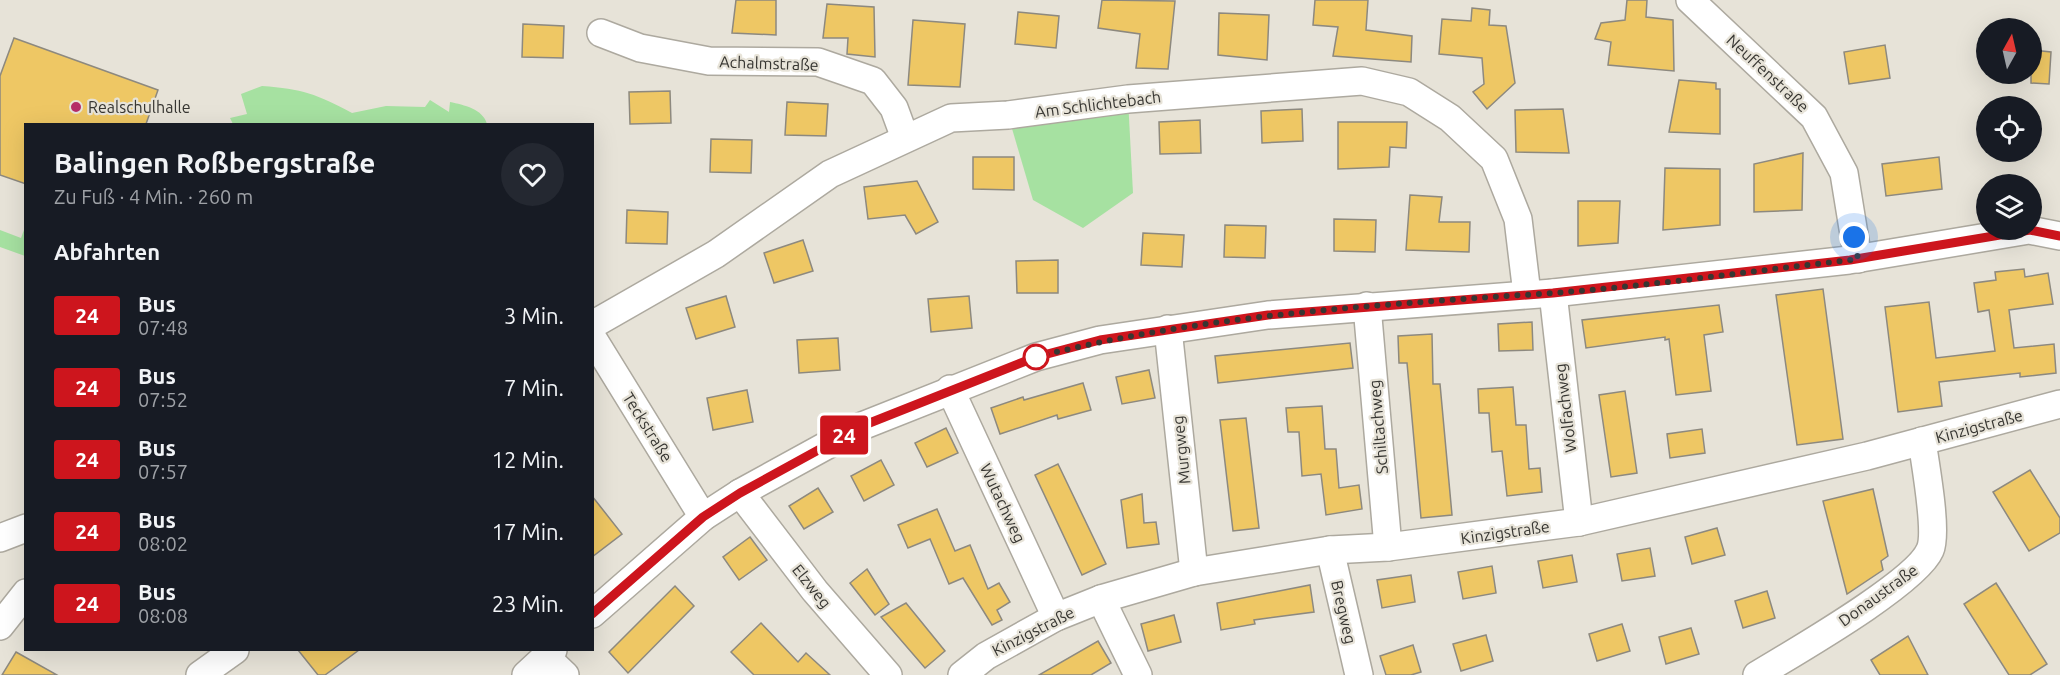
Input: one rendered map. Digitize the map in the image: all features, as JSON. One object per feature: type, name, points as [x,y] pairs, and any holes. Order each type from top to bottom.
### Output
[{"type":"street","name":"Neuffenstraße","points":[[1690,0],[1814,117],[1844,173],[1858,259]]},
{"type":"street","name":"Achalmstraße","points":[[601,33],[640,48],[709,61],[818,62],[873,81],[894,108],[905,138]]},
{"type":"street","name":"Am Schlichtebach","points":[[594,324],[716,254],[830,174],[951,118],[1008,115],[1128,99],[1362,81],[1409,92],[1450,118],[1494,159],[1518,219],[1540,293]]},
{"type":"street","points":[[594,612],[703,517],[740,493],[862,426],[950,389],[1036,357],[1100,340],[1168,329],[1367,306],[1540,293],[1858,259],[2030,230],[2060,236]]},
{"type":"street","name":"Wolfachweg","points":[[1540,293],[1579,522]]},
{"type":"street","name":"Schiltachweg","points":[[1367,306],[1388,547]]},
{"type":"street","name":"Murgweg","points":[[1168,329],[1194,572]]},
{"type":"street","name":"Teckstraße","points":[[594,340],[703,517]]},
{"type":"street","name":"Wutachweg","points":[[950,389],[1056,617]]},
{"type":"street","name":"Kinzigstraße","points":[[962,675],[986,656],[1056,617],[1101,599],[1194,572],[1330,550],[1388,547],[1579,522],[1867,456],[2060,404]]},
{"type":"street","name":"Donaustraße","points":[[1757,675],[1917,570],[1931,549],[1932,530],[1922,441]]},
{"type":"street","name":"Elzweg","points":[[740,493],[815,591],[888,675]]},
{"type":"street","points":[[0,538],[24,529]]},
{"type":"street","name":"Bregweg","points":[[1330,550],[1359,675]]},
{"type":"street","points":[[0,626],[24,596]]},
{"type":"street","points":[[1101,599],[1138,675]]},
{"type":"street","points":[[200,675],[234,651]]},
{"type":"street","points":[[526,675],[549,653],[565,675]]},
{"type":"green space","points":[[262,86],[288,89],[329,101],[352,113],[386,106],[425,107],[430,100],[449,112],[450,102],[477,111],[487,123],[232,123],[230,118],[247,114],[241,94]]},
{"type":"green space","points":[[1128,99],[1133,193],[1083,228],[1033,200],[1008,115]]},
{"type":"green space","points":[[0,230],[21,238],[24,230],[24,256],[0,247]]},
{"type":"building","points":[[736,0],[776,0],[776,35],[732,33]]},
{"type":"building","points":[[1102,0],[1175,1],[1168,69],[1136,68],[1140,34],[1098,28]]},
{"type":"building","points":[[1315,0],[1368,0],[1366,30],[1412,36],[1411,62],[1333,56],[1338,27],[1313,25]]},
{"type":"building","points":[[1627,0],[1647,0],[1646,17],[1673,20],[1674,71],[1608,65],[1611,42],[1595,39],[1601,23],[1625,20]]},
{"type":"building","points":[[827,4],[874,7],[875,57],[847,54],[848,38],[823,38]]},
{"type":"building","points":[[1472,8],[1490,10],[1489,25],[1506,26],[1515,83],[1487,109],[1473,92],[1484,84],[1482,58],[1439,54],[1442,19],[1471,21]]},
{"type":"building","points":[[1018,12],[1059,16],[1056,48],[1015,44]]},
{"type":"building","points":[[1219,13],[1269,15],[1267,60],[1218,55]]},
{"type":"building","points":[[913,20],[965,24],[960,87],[908,85]]},
{"type":"building","points":[[523,24],[564,26],[563,58],[522,57]]},
{"type":"building","name":"Realschulhalle","points":[[14,38],[158,90],[146,123],[24,123],[24,183],[0,175],[0,76]]},
{"type":"building","points":[[1885,45],[1890,78],[1849,84],[1844,52]]},
{"type":"building","points":[[2042,51],[2051,52],[2049,84],[2042,84]]},
{"type":"building","points":[[1679,80],[1716,83],[1716,89],[1720,89],[1720,134],[1669,132]]},
{"type":"building","points":[[670,91],[671,123],[630,124],[629,92]]},
{"type":"building","points":[[787,102],[828,104],[826,136],[785,135]]},
{"type":"building","points":[[1302,109],[1303,141],[1262,143],[1261,111]]},
{"type":"building","points":[[1563,109],[1569,153],[1516,152],[1515,110]]},
{"type":"building","points":[[1200,120],[1201,153],[1160,154],[1159,122]]},
{"type":"building","points":[[1338,122],[1407,122],[1406,148],[1390,147],[1389,167],[1338,169]]},
{"type":"building","points":[[711,139],[752,140],[751,173],[710,172]]},
{"type":"building","points":[[1803,153],[1802,210],[1754,212],[1754,164]]},
{"type":"building","points":[[973,157],[1014,157],[1014,190],[973,189]]},
{"type":"building","points":[[1939,157],[1942,189],[1886,196],[1882,164]]},
{"type":"building","points":[[1665,168],[1720,169],[1720,225],[1663,230]]},
{"type":"building","points":[[917,181],[938,222],[916,234],[905,215],[868,219],[864,187]]},
{"type":"building","points":[[1410,195],[1442,197],[1439,222],[1470,222],[1469,252],[1406,250]]},
{"type":"building","points":[[1578,201],[1620,201],[1618,243],[1578,246]]},
{"type":"building","points":[[627,210],[668,212],[667,244],[626,243]]},
{"type":"building","points":[[1334,219],[1376,220],[1375,252],[1334,251]]},
{"type":"building","points":[[1225,225],[1266,226],[1265,258],[1224,257]]},
{"type":"building","points":[[1143,233],[1184,235],[1182,267],[1141,265]]},
{"type":"building","points":[[803,240],[813,271],[774,283],[764,253]]},
{"type":"building","points":[[1058,260],[1058,293],[1017,293],[1016,261]]},
{"type":"building","points":[[2024,269],[2025,277],[2048,273],[2053,304],[2009,310],[2014,348],[2054,344],[2056,373],[2020,377],[2020,373],[1939,382],[1942,406],[1898,412],[1885,307],[1929,302],[1936,358],[1995,351],[1989,310],[1978,312],[1974,283],[1996,280],[1995,272]]},
{"type":"building","points":[[1823,289],[1843,439],[1797,445],[1776,295]]},
{"type":"building","points":[[726,296],[735,327],[696,339],[686,308]]},
{"type":"building","points":[[969,296],[972,328],[931,332],[928,299]]},
{"type":"building","points":[[1719,305],[1723,332],[1704,335],[1711,391],[1676,395],[1669,339],[1665,340],[1665,337],[1586,348],[1582,320]]},
{"type":"building","points":[[1532,322],[1533,350],[1499,351],[1498,324]]},
{"type":"building","points":[[1432,334],[1433,384],[1440,384],[1452,515],[1421,518],[1407,363],[1399,363],[1398,336]]},
{"type":"building","points":[[838,338],[840,370],[799,373],[797,340]]},
{"type":"building","points":[[1350,343],[1353,368],[1218,383],[1215,356]]},
{"type":"building","points":[[1149,370],[1155,398],[1122,404],[1116,377]]},
{"type":"building","points":[[1083,383],[1091,410],[1058,419],[1057,415],[1000,434],[991,408],[1023,397],[1024,400]]},
{"type":"building","points":[[1513,387],[1516,425],[1526,425],[1529,469],[1540,468],[1542,492],[1507,496],[1502,451],[1492,452],[1489,413],[1479,413],[1478,389]]},
{"type":"building","points":[[747,390],[753,422],[713,430],[707,398]]},
{"type":"building","points":[[1625,391],[1637,473],[1611,477],[1599,395]]},
{"type":"building","points":[[1322,406],[1325,449],[1336,449],[1339,488],[1359,485],[1362,509],[1326,515],[1321,474],[1302,476],[1299,432],[1288,432],[1286,408]]},
{"type":"building","points":[[1246,418],[1259,528],[1233,531],[1220,420]]},
{"type":"building","points":[[946,428],[958,453],[927,467],[915,443]]},
{"type":"building","points":[[1702,429],[1705,453],[1670,458],[1667,434]]},
{"type":"building","points":[[881,460],[894,485],[864,501],[851,476]]},
{"type":"building","points":[[1058,464],[1106,564],[1082,575],[1035,475]]},
{"type":"building","points":[[2030,470],[2060,518],[2060,533],[2029,551],[1993,492]]},
{"type":"building","points":[[818,488],[833,512],[804,529],[789,506]]},
{"type":"building","points":[[1873,489],[1888,556],[1881,561],[1883,570],[1847,594],[1823,501]]},
{"type":"building","points":[[1142,494],[1144,523],[1156,522],[1159,544],[1127,548],[1121,500]]},
{"type":"building","points":[[594,499],[622,534],[594,555]]},
{"type":"building","points":[[937,509],[955,551],[970,545],[988,589],[999,583],[1010,602],[997,610],[1002,620],[992,625],[963,578],[949,584],[930,539],[908,548],[898,525]]},
{"type":"building","points":[[1717,528],[1725,555],[1692,564],[1685,537]]},
{"type":"building","points":[[750,537],[767,560],[739,580],[723,557]]},
{"type":"building","points":[[1650,548],[1655,576],[1622,581],[1617,554]]},
{"type":"building","points":[[1572,555],[1577,582],[1543,588],[1538,561]]},
{"type":"building","points":[[1492,566],[1496,593],[1463,599],[1458,572]]},
{"type":"building","points":[[867,569],[889,604],[875,615],[850,583]]},
{"type":"building","points":[[1411,575],[1415,602],[1382,608],[1377,580]]},
{"type":"building","points":[[1996,583],[2047,664],[2030,675],[2009,675],[1964,604]]},
{"type":"building","points":[[1310,585],[1314,612],[1254,620],[1255,624],[1221,630],[1217,603]]},
{"type":"building","points":[[675,586],[694,606],[628,673],[609,652]]},
{"type":"building","points":[[1767,591],[1775,618],[1743,628],[1735,601]]},
{"type":"building","points":[[906,603],[945,651],[925,668],[881,617]]},
{"type":"building","points":[[1174,615],[1181,642],[1148,651],[1141,624]]},
{"type":"building","points":[[761,623],[798,662],[806,653],[830,675],[754,675],[731,652]]},
{"type":"building","points":[[1622,624],[1630,651],[1597,661],[1589,634]]},
{"type":"building","points":[[1691,628],[1699,654],[1666,664],[1659,637]]},
{"type":"building","points":[[1486,635],[1493,661],[1461,671],[1453,644]]},
{"type":"building","points":[[1908,636],[1928,675],[1880,675],[1871,660]]},
{"type":"building","points":[[1098,641],[1111,663],[1091,675],[1039,675]]},
{"type":"building","points":[[1413,645],[1421,672],[1411,675],[1386,675],[1380,656]]},
{"type":"building","points":[[299,651],[358,651],[325,675],[318,675]]},
{"type":"building","points":[[16,652],[57,675],[2,675]]},
{"type":"bus line","name":"24","points":[[594,612],[703,517],[740,493],[862,426],[950,389],[1036,357],[1100,340],[1268,315],[1553,293],[1850,260],[2030,230],[2060,236]]},
{"type":"place","name":"Realschulhalle","points":[[76,107]]},
{"type":"route","points":[[1036,357],[1100,340],[1268,315],[1553,293],[1858,259],[1854,237]]}]
